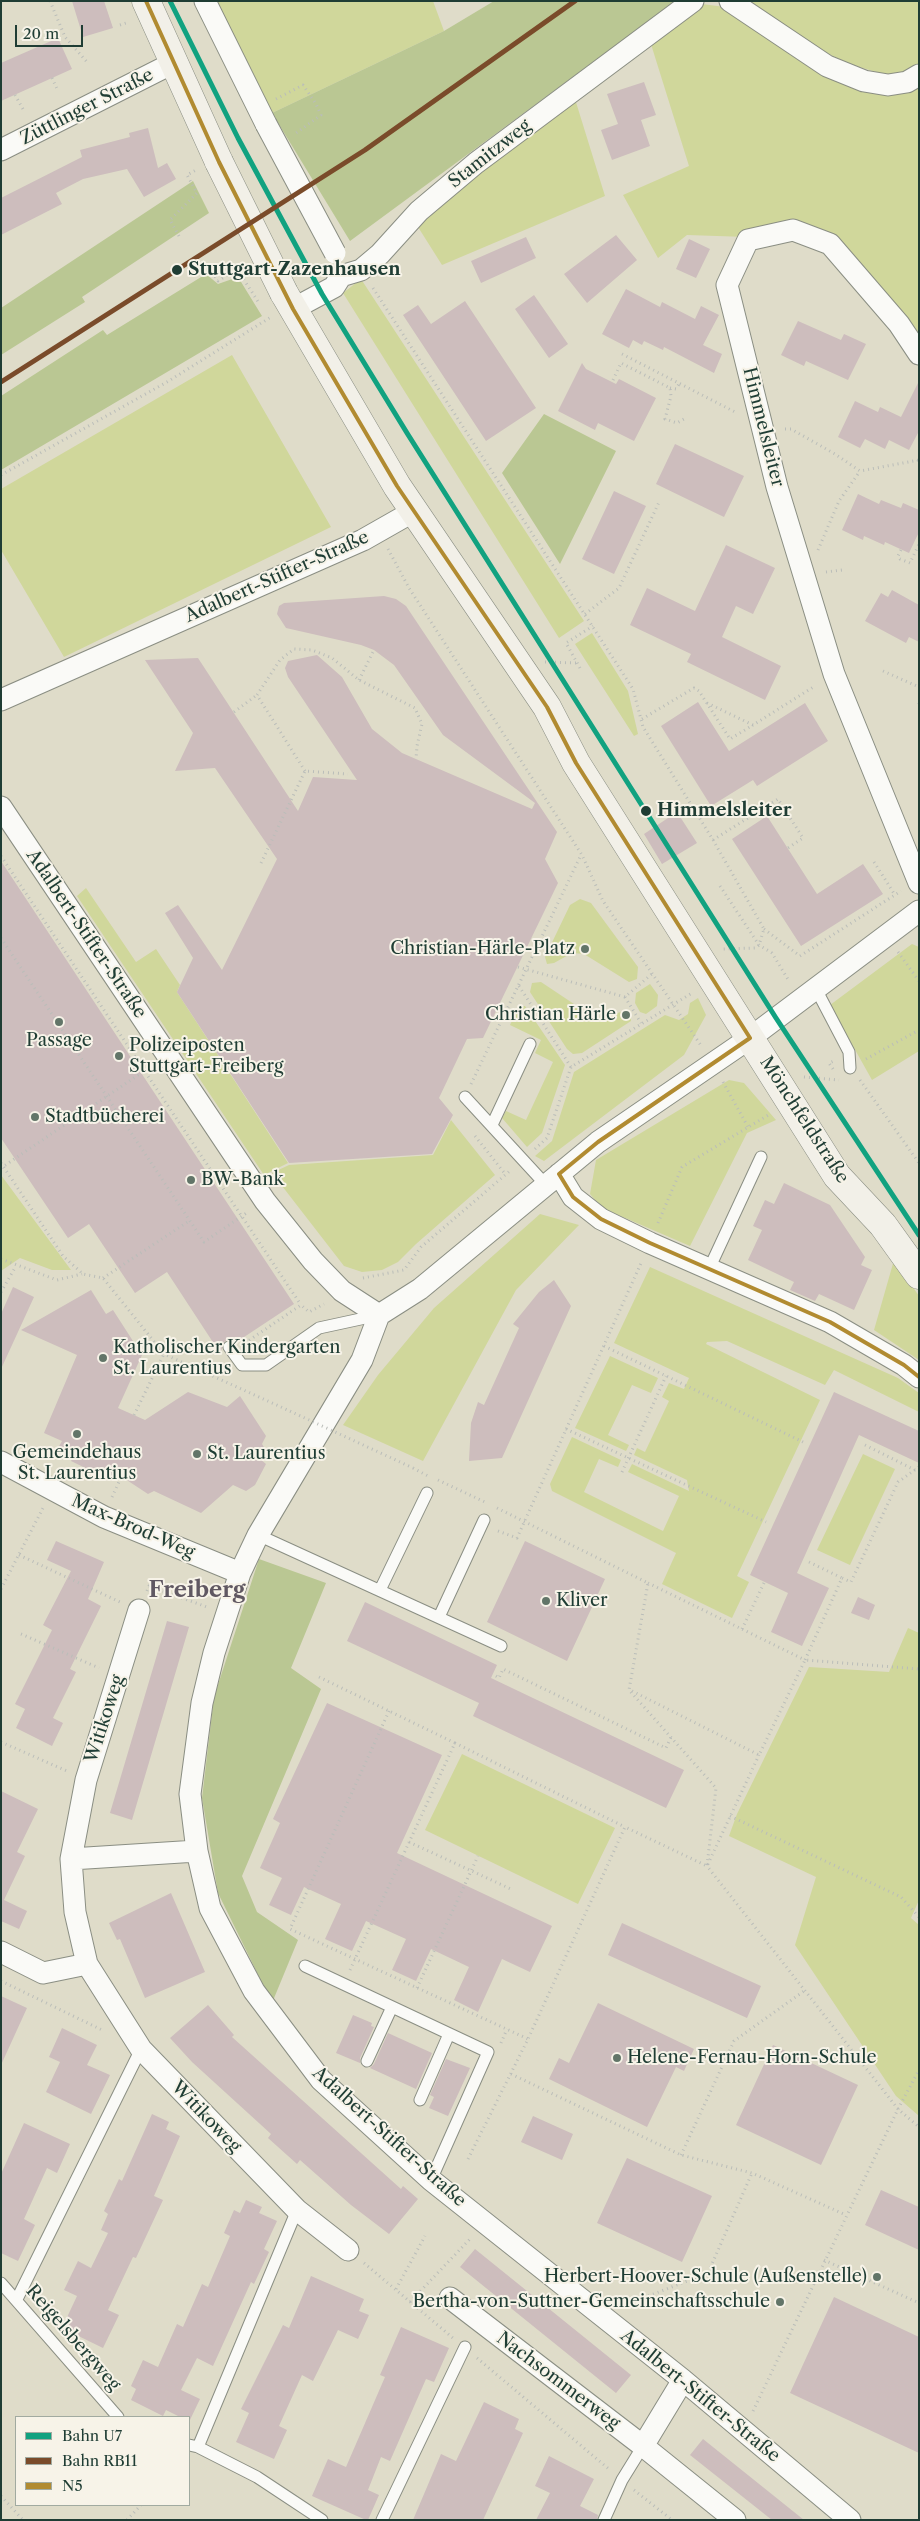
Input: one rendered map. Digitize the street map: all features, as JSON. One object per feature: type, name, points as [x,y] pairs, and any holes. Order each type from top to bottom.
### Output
[{"type":"main road","name":"Mönchfeldstraße","points":[[146,1],[172,63],[208,166],[282,307],[397,486],[547,707],[576,763],[837,1176],[883,1225],[919,1275]]},
{"type":"street","points":[[205,1],[262,116],[340,263],[351,273]]},
{"type":"street","name":"Stamitzweg","points":[[282,307],[334,287],[380,254],[419,211],[476,162],[693,1]]},
{"type":"street","points":[[730,1],[827,66],[864,82],[888,85],[907,82],[919,75]]},
{"type":"street","name":"Züttlinger Straße","points":[[1,150],[172,63]]},
{"type":"street","name":"Himmelsleiter","points":[[919,354],[899,324],[830,244],[793,230],[748,240],[726,285],[777,487],[834,674],[919,883]]},
{"type":"street","name":"Adalbert-Stifter-Straße","points":[[1,700],[378,532],[414,511]]},
{"type":"street","name":"Adalbert-Stifter-Straße","points":[[1,807],[265,1201],[312,1260],[342,1291],[379,1315],[362,1360],[258,1535],[240,1573],[214,1653],[202,1703],[190,1794],[197,1851],[210,1908],[254,1991],[321,2080],[431,2180],[684,2380],[743,2432],[850,2520]]},
{"type":"street","points":[[379,1315],[420,1289],[598,1142],[750,1038],[919,911]]},
{"type":"street","points":[[552,1179],[601,1219],[650,1243],[830,1322],[904,1365],[919,1377]]},
{"type":"street","name":"Max-Brod-Weg","points":[[1,1462],[104,1517],[240,1573]]},
{"type":"street","name":"Witikoweg","points":[[139,1610],[86,1780],[71,1859],[74,1912],[87,1964],[141,2049],[297,2210],[348,2250]]},
{"type":"street","points":[[71,1859],[197,1851]]},
{"type":"street","points":[[1,1952],[43,1973],[87,1964]]},
{"type":"street","name":"Nachsommerweg","points":[[450,2298],[643,2446],[735,2520]]},
{"type":"street","points":[[643,2446],[684,2380]]},
{"type":"lane","points":[[816,989],[849,1052],[850,1068]]},
{"type":"lane","points":[[492,1125],[530,1044]]},
{"type":"lane","points":[[465,1097],[524,1159],[552,1179]]},
{"type":"lane","points":[[708,1269],[761,1157]]},
{"type":"lane","points":[[231,1349],[242,1365],[266,1365],[319,1328],[379,1315]]},
{"type":"lane","points":[[380,1590],[427,1493]]},
{"type":"lane","points":[[439,1617],[484,1520]]},
{"type":"lane","points":[[258,1535],[501,1646]]},
{"type":"lane","points":[[305,1966],[488,2052],[431,2180]]},
{"type":"lane","points":[[367,2061],[392,2007]]},
{"type":"lane","points":[[420,2100],[449,2034]]},
{"type":"lane","points":[[17,2300],[141,2049]]},
{"type":"lane","points":[[297,2210],[193,2446],[256,2477],[322,2520]]},
{"type":"lane","name":"Reigelsbergweg","points":[[1,2283],[117,2416]]},
{"type":"lane","points":[[382,2520],[465,2347]]},
{"type":"lane","points":[[604,2520],[622,2480],[643,2446]]},
{"type":"path","points":[[50,1],[65,37],[87,62]]},
{"type":"path","points":[[52,78],[58,91]]},
{"type":"path","points":[[262,116],[303,85],[321,115],[289,138]]},
{"type":"path","points":[[15,94],[23,109]]},
{"type":"path","points":[[179,236],[170,220],[197,193],[187,175],[208,166]]},
{"type":"path","points":[[210,268],[218,281],[237,269],[264,311]]},
{"type":"path","points":[[351,273],[634,688],[643,727],[713,840],[764,930],[800,956],[888,899]]},
{"type":"path","points":[[1,475],[167,382],[282,307]]},
{"type":"path","points":[[622,354],[706,396]]},
{"type":"path","points":[[613,380],[622,363],[670,388],[676,389],[679,384]]},
{"type":"path","points":[[670,388],[671,396],[665,419],[677,423],[684,419]]},
{"type":"path","points":[[808,441],[835,454],[860,471]]},
{"type":"path","points":[[824,537],[839,501],[860,471],[918,460],[919,465]]},
{"type":"path","points":[[585,614],[619,588],[660,500]]},
{"type":"path","points":[[1,856],[301,1305],[309,1312],[342,1291],[355,1279],[404,1270],[421,1247],[547,1138],[571,1067],[673,1003],[603,901],[582,855],[408,588],[378,532]]},
{"type":"path","points":[[901,550],[898,556],[900,559],[910,563],[919,544]]},
{"type":"path","points":[[580,668],[566,643],[593,626]]},
{"type":"path","points":[[234,712],[257,695],[280,660],[294,649],[312,650],[332,658],[359,680],[415,708],[422,724],[416,759]]},
{"type":"path","points":[[359,680],[374,650]]},
{"type":"path","points":[[540,664],[544,662],[577,663]]},
{"type":"path","points":[[883,671],[919,687]]},
{"type":"path","points":[[642,719],[694,688],[707,703],[730,739],[834,674]]},
{"type":"path","points":[[257,695],[305,771]]},
{"type":"path","points":[[707,703],[753,725]]},
{"type":"path","points":[[305,771],[348,774]]},
{"type":"path","points":[[261,862],[305,771]]},
{"type":"path","points":[[713,840],[778,799],[803,838],[788,848]]},
{"type":"path","points":[[465,1097],[582,855]]},
{"type":"path","points":[[874,862],[895,895]]},
{"type":"path","points":[[720,886],[759,944],[772,953],[790,982],[798,977]]},
{"type":"path","points":[[719,950],[756,948],[764,930]]},
{"type":"path","points":[[886,935],[919,981]]},
{"type":"path","points":[[1,938],[204,1242],[265,1201]]},
{"type":"path","points":[[518,966],[526,970],[625,996],[641,1023]]},
{"type":"path","points":[[625,996],[653,973]]},
{"type":"path","points":[[519,985],[571,1067]]},
{"type":"path","points":[[83,1274],[63,1256],[2,1166],[168,1055]]},
{"type":"path","points":[[496,1535],[498,1530],[517,1538],[682,1168],[812,1089],[804,1076],[840,1080],[829,1063],[840,1058]]},
{"type":"path","points":[[850,1068],[919,1163]]},
{"type":"path","points":[[103,1278],[189,1221]]},
{"type":"path","points":[[1,1259],[57,1280],[83,1274],[103,1278],[164,1354],[214,1375],[525,1521],[805,1660],[919,1669]]},
{"type":"path","points":[[2,1294],[16,1266]]},
{"type":"path","points":[[214,1375],[231,1349],[301,1305]]},
{"type":"path","points":[[604,1346],[803,1442]]},
{"type":"path","points":[[134,1415],[164,1354]]},
{"type":"path","points":[[622,1472],[666,1376]]},
{"type":"path","points":[[566,1429],[766,1522]]},
{"type":"path","points":[[865,1445],[917,1469]]},
{"type":"path","points":[[809,1562],[851,1582],[898,1482],[917,1469]]},
{"type":"path","points":[[104,1517],[124,1470]]},
{"type":"path","points":[[1,1589],[53,1490]]},
{"type":"path","points":[[19,1555],[139,1610],[149,1586],[208,1608]]},
{"type":"path","points":[[707,1866],[842,1578]]},
{"type":"path","points":[[629,1690],[648,1583]]},
{"type":"path","points":[[742,1629],[764,1583]]},
{"type":"path","points":[[21,1634],[118,1677]]},
{"type":"path","points":[[496,1676],[499,1678],[504,1669],[666,1748],[671,1736]]},
{"type":"path","points":[[319,1677],[707,1866],[898,2108],[919,2127]]},
{"type":"path","points":[[629,1690],[716,1788],[707,1866]]},
{"type":"path","points":[[629,1690],[759,1755]]},
{"type":"path","points":[[390,1712],[290,1929],[528,2038]]},
{"type":"path","points":[[1,1742],[86,1780]]},
{"type":"path","points":[[344,1984],[454,1743]]},
{"type":"path","points":[[730,1816],[901,1897],[919,1917]]},
{"type":"path","points":[[468,2159],[511,2074],[625,1827]]},
{"type":"path","points":[[409,1842],[513,1890]]},
{"type":"path","points":[[418,1988],[478,1856]]},
{"type":"path","points":[[1,1981],[106,2032]]},
{"type":"path","points":[[681,2155],[734,2041],[804,1991]]},
{"type":"path","points":[[743,2432],[824,2260],[898,2108],[919,2070]]},
{"type":"path","points":[[511,2074],[681,2155],[752,2173],[846,2215]]},
{"type":"path","points":[[625,2305],[708,2273],[752,2173]]},
{"type":"path","points":[[410,2302],[486,2223]]},
{"type":"path","points":[[396,2289],[425,2236]]},
{"type":"path","points":[[348,2250],[672,2520]]},
{"type":"path","points":[[824,2260],[919,2303]]},
{"type":"path","points":[[1,2496],[24,2520]]},
{"type":"path","points":[[127,2520],[140,2506]]},
{"type":"green space","points":[[216,1],[433,1],[444,31],[272,113]]},
{"type":"green space","points":[[494,1],[676,1],[350,241],[272,113],[444,31]]},
{"type":"green space","points":[[748,1],[919,1],[919,64],[905,74],[893,77],[849,64],[821,50]]},
{"type":"green space","points":[[702,4],[725,7],[820,69],[919,81],[919,333],[837,240],[687,235],[658,258],[623,195],[689,166],[650,41]]},
{"type":"green space","points":[[575,99],[605,196],[442,265],[418,227],[477,171]]},
{"type":"green space","points":[[193,181],[209,213],[82,297],[85,302],[1,355],[1,308]]},
{"type":"green space","points":[[206,274],[218,284],[238,277],[262,316],[1,470],[1,396],[103,330],[107,335]]},
{"type":"green space","points":[[361,279],[584,621],[559,638],[343,293]]},
{"type":"green space","points":[[232,355],[331,527],[64,657],[1,550],[1,489]]},
{"type":"green space","points":[[544,414],[616,451],[560,564],[502,473]]},
{"type":"green space","points":[[592,633],[628,691],[638,734],[634,736],[575,644]]},
{"type":"green space","points":[[86,888],[136,962],[156,949],[180,985],[177,992],[288,1163],[264,1175],[77,896]]},
{"type":"green space","points":[[580,899],[591,903],[638,967],[637,979],[629,982],[584,954],[572,953],[554,963],[547,964],[545,957],[570,905]]},
{"type":"green space","points":[[912,944],[919,947],[919,1051],[872,1080],[830,1005]]},
{"type":"green space","points":[[541,982],[592,1016],[601,1018],[624,1011],[631,1013],[631,1021],[582,1053],[573,1054],[567,1049],[530,992],[532,983]]},
{"type":"green space","points":[[650,984],[658,995],[657,1006],[646,1014],[640,1012],[635,1003],[636,993]]},
{"type":"green space","points":[[698,998],[706,1015],[684,1055],[544,1161],[535,1156],[552,1141],[574,1072],[665,1015],[679,1020],[688,1014],[690,1003]]},
{"type":"green space","points":[[519,1006],[525,1006],[565,1065],[542,1133],[527,1147],[502,1118],[506,1111],[526,1120],[553,1062],[535,1053],[541,1040],[510,1025]]},
{"type":"green space","points":[[729,1080],[744,1083],[776,1120],[747,1133],[690,1246],[602,1208],[590,1194],[596,1160]]},
{"type":"green space","points":[[451,1120],[495,1175],[398,1262],[382,1270],[362,1272],[344,1266],[272,1173],[289,1165],[433,1155]]},
{"type":"green space","points":[[1,1175],[71,1270],[52,1270],[20,1258],[1,1271]]},
{"type":"green space","points":[[540,1214],[579,1225],[516,1290],[423,1461],[343,1425],[378,1375],[434,1308]]},
{"type":"green space","points":[[894,1260],[919,1296],[919,1360],[874,1330]]},
{"type":"green space","points":[[650,1267],[898,1378],[919,1393],[919,1412],[834,1370],[825,1385],[727,1341],[707,1342],[706,1344],[820,1400],[737,1576],[749,1582],[732,1618],[662,1584],[676,1553],[552,1491],[550,1484],[572,1437],[621,1460],[618,1467],[599,1459],[584,1492],[663,1531],[679,1496],[628,1472],[632,1464],[689,1491],[687,1480],[634,1455],[637,1448],[645,1452],[669,1401],[662,1397],[669,1383],[684,1389],[689,1378],[614,1343]]},
{"type":"green space","points":[[610,1356],[658,1378],[651,1393],[632,1385],[608,1435],[629,1445],[626,1451],[575,1428]]},
{"type":"green space","points":[[863,1454],[895,1469],[850,1565],[817,1550]]},
{"type":"green space","points":[[259,1559],[326,1583],[291,1668],[321,1689],[242,1876],[257,1912],[298,1940],[272,2003],[218,1893],[202,1798],[214,1697]]},
{"type":"green space","points":[[908,1628],[919,1633],[919,1900],[911,1918],[919,1925],[919,2116],[896,2096],[795,1945],[816,1877],[729,1836],[737,1814],[809,1667],[889,1672]]},
{"type":"green space","points":[[462,1754],[615,1828],[578,1904],[425,1830]]},
{"type":"building","points":[[72,1],[104,1],[113,28],[83,37]]},
{"type":"building","points":[[58,38],[72,69],[1,101],[1,63]]},
{"type":"building","points":[[644,82],[656,115],[641,120],[650,146],[612,160],[601,130],[618,124],[607,94]]},
{"type":"building","points":[[148,128],[158,168],[167,163],[176,179],[144,197],[127,169],[83,179],[56,193],[62,204],[1,235],[1,198],[82,157],[80,150],[130,137],[129,133]]},
{"type":"building","points":[[616,235],[637,260],[587,303],[564,274]]},
{"type":"building","points":[[526,237],[536,258],[481,283],[471,261]]},
{"type":"building","points":[[689,239],[710,249],[696,278],[676,269]]},
{"type":"building","points":[[626,289],[660,307],[662,302],[695,319],[701,306],[719,315],[703,345],[722,354],[714,373],[664,347],[663,350],[644,341],[642,345],[633,340],[629,348],[602,334]]},
{"type":"building","points":[[534,295],[568,344],[549,358],[515,309]]},
{"type":"building","points":[[465,301],[536,408],[486,441],[403,315],[418,305],[431,324]]},
{"type":"building","points":[[798,321],[841,340],[844,334],[866,344],[848,380],[806,361],[804,366],[781,355]]},
{"type":"building","points":[[582,363],[586,369],[616,384],[619,379],[656,398],[634,441],[598,423],[595,430],[558,411]]},
{"type":"building","points":[[919,381],[919,431],[909,450],[889,440],[885,449],[865,439],[860,448],[838,437],[855,401],[878,412],[880,407],[901,417]]},
{"type":"building","points":[[675,444],[744,476],[724,517],[656,484]]},
{"type":"building","points":[[614,491],[646,506],[614,574],[582,559]]},
{"type":"building","points":[[858,494],[879,504],[881,500],[901,508],[903,503],[919,510],[919,532],[909,553],[885,542],[884,545],[864,536],[863,540],[842,530]]},
{"type":"building","points":[[726,545],[775,568],[753,614],[736,606],[722,637],[781,666],[765,700],[687,662],[691,654],[630,625],[647,588],[695,611]]},
{"type":"building","points":[[892,590],[919,605],[919,642],[909,637],[906,643],[865,621],[881,593],[888,597]]},
{"type":"building","points":[[384,596],[396,599],[406,606],[557,832],[545,859],[558,883],[483,1038],[467,1039],[439,1098],[453,1115],[432,1154],[289,1163],[177,992],[193,958],[165,913],[178,905],[222,970],[277,859],[215,768],[175,771],[193,733],[145,660],[198,658],[298,811],[313,777],[357,780],[288,677],[285,668],[288,661],[317,655],[342,677],[372,729],[402,753],[532,809],[535,803],[443,735],[394,665],[374,650],[361,645],[286,628],[277,614],[279,606],[284,603]]},
{"type":"building","points":[[698,702],[729,751],[805,703],[828,741],[757,786],[753,780],[711,806],[661,726]]},
{"type":"building","points":[[677,812],[697,843],[662,864],[644,834]]},
{"type":"building","points":[[767,816],[817,894],[863,864],[883,894],[801,946],[732,839]]},
{"type":"building","points":[[1,861],[294,1304],[235,1343],[232,1340],[225,1341],[220,1353],[167,1272],[135,1293],[89,1224],[68,1238],[1,1138]]},
{"type":"building","points":[[784,1183],[830,1205],[865,1257],[861,1265],[872,1270],[854,1310],[819,1294],[815,1301],[790,1290],[794,1282],[748,1260],[762,1230],[753,1226],[765,1200],[774,1204]]},
{"type":"building","points":[[554,1280],[571,1306],[502,1458],[469,1461],[471,1423],[478,1402],[484,1405],[519,1328],[513,1324],[539,1292]]},
{"type":"building","points":[[13,1287],[34,1297],[1,1369],[1,1314]]},
{"type":"building","points":[[91,1290],[106,1314],[113,1310],[142,1355],[118,1408],[145,1420],[188,1392],[227,1407],[240,1396],[266,1436],[262,1444],[265,1449],[260,1459],[266,1464],[255,1485],[246,1491],[233,1485],[201,1513],[154,1491],[148,1494],[116,1473],[112,1481],[71,1461],[74,1456],[58,1448],[62,1441],[44,1433],[77,1355],[21,1330]]},
{"type":"building","points":[[834,1392],[919,1431],[919,1463],[859,1435],[797,1573],[829,1588],[802,1646],[771,1632],[788,1593],[750,1575]]},
{"type":"building","points":[[56,1541],[104,1562],[88,1599],[101,1606],[70,1669],[76,1672],[53,1718],[63,1723],[52,1746],[16,1728],[25,1709],[15,1704],[52,1630],[43,1625],[71,1571],[47,1560]]},
{"type":"building","name":"Kliver","points":[[525,1541],[605,1579],[567,1661],[487,1622]]},
{"type":"building","points":[[858,1597],[875,1605],[869,1620],[851,1613]]},
{"type":"building","points":[[365,1602],[497,1665],[491,1678],[684,1770],[666,1808],[473,1716],[479,1703],[347,1641]]},
{"type":"building","points":[[167,1621],[189,1627],[132,1820],[110,1813]]},
{"type":"building","points":[[327,1703],[442,1755],[397,1853],[552,1926],[530,1972],[502,1959],[478,2012],[454,2000],[469,1967],[431,1949],[416,1981],[392,1970],[406,1939],[366,1921],[352,1951],[325,1939],[341,1904],[304,1887],[291,1915],[269,1905],[282,1878],[260,1868],[280,1823],[273,1819]]},
{"type":"building","points":[[1,1791],[38,1809],[17,1852],[25,1856],[4,1900],[27,1911],[19,1929],[1,1921]]},
{"type":"building","points":[[171,1893],[205,1972],[145,1998],[120,1939],[117,1940],[109,1923]]},
{"type":"building","points":[[622,1923],[761,1986],[747,2018],[608,1955]]},
{"type":"building","points":[[1,1996],[27,2008],[1,2065]]},
{"type":"building","points":[[598,2003],[694,2049],[684,2071],[676,2067],[647,2127],[549,2079],[559,2058],[569,2063]]},
{"type":"building","points":[[208,2005],[234,2035],[232,2037],[401,2189],[403,2186],[418,2199],[389,2234],[351,2205],[300,2160],[297,2164],[268,2138],[271,2134],[192,2062],[170,2038]]},
{"type":"building","points":[[353,2015],[372,2023],[371,2026],[374,2027],[360,2058],[360,2063],[336,2053]]},
{"type":"building","points":[[62,2028],[97,2045],[87,2065],[110,2075],[91,2114],[46,2092],[60,2062],[49,2057]]},
{"type":"building","points":[[388,2033],[432,2053],[416,2089],[370,2068],[374,2064]]},
{"type":"building","points":[[773,2045],[858,2085],[821,2165],[736,2125]]},
{"type":"building","points":[[446,2059],[470,2068],[448,2116],[429,2108],[434,2097],[430,2095]]},
{"type":"building","points":[[152,2114],[169,2122],[166,2129],[180,2136],[154,2196],[163,2200],[136,2258],[133,2257],[108,2310],[119,2315],[103,2348],[62,2328],[77,2296],[64,2290],[78,2261],[91,2268],[108,2233],[101,2230],[108,2214],[104,2211],[119,2179],[122,2181]]},
{"type":"building","points":[[533,2116],[573,2134],[562,2160],[521,2142]]},
{"type":"building","points":[[24,2123],[70,2144],[57,2173],[47,2168],[24,2219],[35,2225],[18,2261],[1,2253],[1,2174]]},
{"type":"building","points":[[627,2158],[712,2196],[682,2262],[597,2223]]},
{"type":"building","points":[[881,2190],[919,2207],[919,2250],[865,2225]]},
{"type":"building","points":[[246,2200],[262,2207],[259,2213],[277,2221],[264,2249],[269,2252],[254,2284],[251,2282],[213,2366],[197,2358],[181,2390],[200,2399],[190,2420],[190,2416],[178,2416],[166,2410],[163,2416],[131,2400],[136,2389],[131,2386],[143,2360],[158,2367],[177,2324],[183,2327],[202,2284],[208,2287],[230,2236],[224,2233],[234,2210],[240,2213]]},
{"type":"building","points":[[475,2249],[631,2375],[616,2393],[460,2267]]},
{"type":"building","points":[[311,2276],[364,2299],[359,2311],[369,2315],[358,2339],[338,2330],[313,2381],[302,2375],[279,2426],[287,2430],[274,2459],[236,2442],[249,2413],[241,2409],[283,2325],[289,2328]]},
{"type":"building","points":[[834,2297],[919,2337],[919,2453],[790,2393]]},
{"type":"building","points":[[401,2327],[449,2348],[434,2382],[426,2379],[390,2461],[381,2457],[368,2490],[379,2495],[368,2520],[366,2520],[312,2496],[328,2459],[346,2467],[385,2377],[380,2375]]},
{"type":"building","points":[[484,2402],[519,2419],[515,2429],[523,2433],[483,2520],[413,2520],[441,2454],[456,2461]]},
{"type":"building","points":[[703,2439],[804,2520],[772,2520],[690,2455]]},
{"type":"building","points":[[549,2456],[594,2479],[580,2506],[598,2515],[597,2520],[536,2520],[550,2493],[535,2486]]},
{"type":"rail line","name":"U7","points":[[170,1],[238,138],[322,294],[407,433],[776,1018],[919,1235]]},
{"type":"rail line","name":"RB11","points":[[1,382],[365,150],[575,1]]},
{"type":"transit line","name":"N5","points":[[146,1],[219,162],[293,309],[397,486],[547,707],[576,763],[750,1038],[598,1142],[559,1174],[573,1197],[601,1219],[650,1243],[830,1322],[904,1365],[919,1377]]},
{"type":"place","name":"Stuttgart-Zazenhausen","points":[[177,270]]},
{"type":"place","name":"Himmelsleiter","points":[[646,811]]},
{"type":"place","name":"Christian-Härle-Platz","points":[[585,949]]},
{"type":"place","name":"Christian Härle","points":[[626,1015]]},
{"type":"place","name":"Passage","points":[[59,1022]]},
{"type":"place","name":"Polizeiposten Stuttgart-Freiberg","points":[[119,1056]]},
{"type":"place","name":"Stadtbücherei","points":[[35,1117]]},
{"type":"place","name":"BW-Bank","points":[[191,1180]]},
{"type":"place","name":"Katholischer Kindergarten St. Laurentius","points":[[103,1358]]},
{"type":"place","name":"Gemeindehaus St. Laurentius","points":[[77,1434]]},
{"type":"place","name":"St. Laurentius","points":[[197,1454]]},
{"type":"place","name":"Kliver","points":[[546,1601]]},
{"type":"place","name":"Helene-Fernau-Horn-Schule","points":[[617,2058]]},
{"type":"place","name":"Herbert-Hoover-Schule (Außenstelle)","points":[[877,2277]]},
{"type":"place","name":"Bertha-von-Suttner-Gemeinschaftsschule","points":[[780,2302]]},
{"type":"district","name":"Freiberg","points":[[197,1591]]}]
